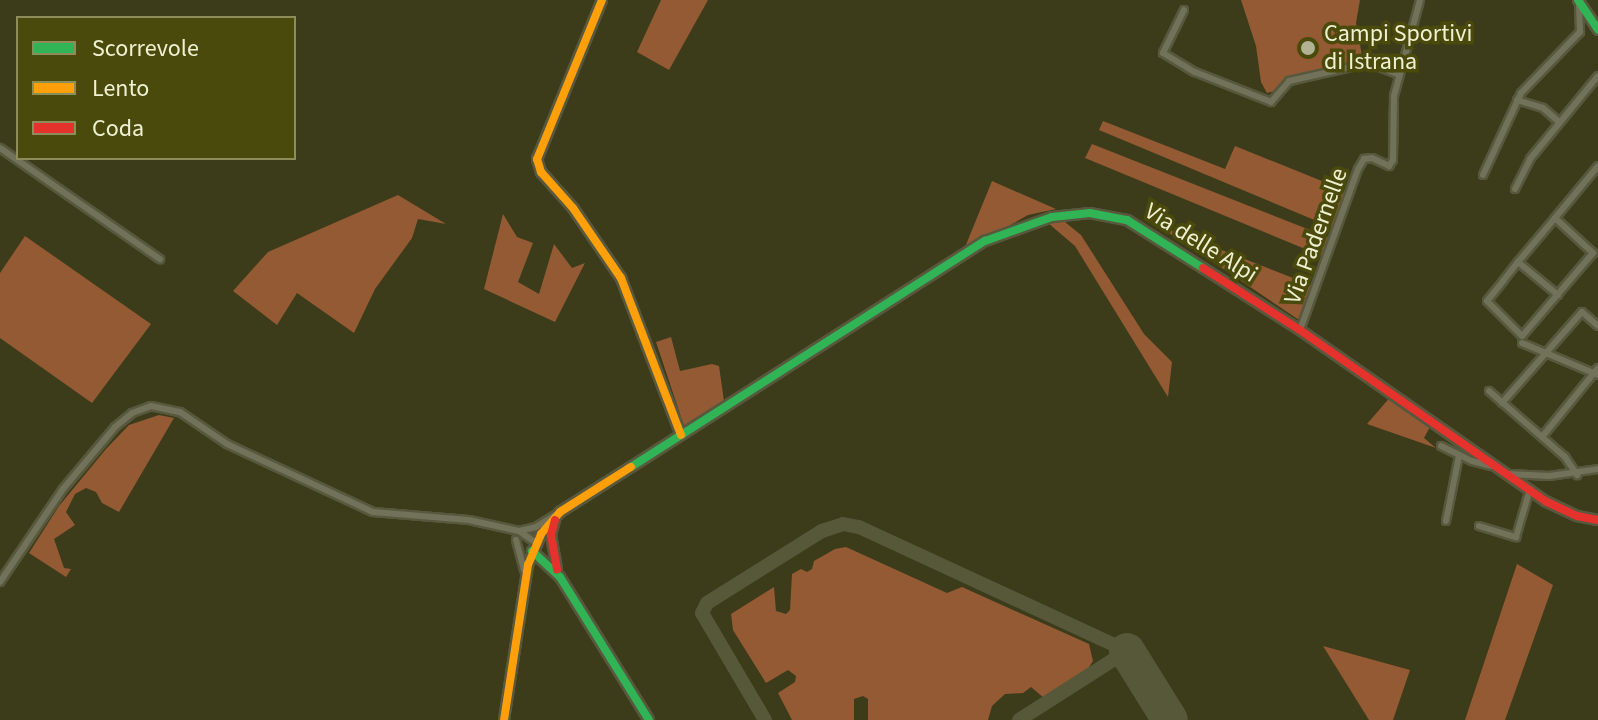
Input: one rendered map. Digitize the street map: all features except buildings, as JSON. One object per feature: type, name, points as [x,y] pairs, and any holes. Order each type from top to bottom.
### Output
[{"type":"main road","points":[[602,0],[537,159],[541,172],[573,208],[621,278],[681,435]]},
{"type":"main road","points":[[1578,1],[1598,17]]},
{"type":"main road","points":[[1589,11],[1598,30]]},
{"type":"main road","name":"Via delle Alpi","points":[[534,547],[560,512],[985,241],[1052,217],[1090,213],[1127,220],[1300,330],[1562,511],[1598,520]]},
{"type":"main road","points":[[560,512],[551,535],[560,577]]},
{"type":"main road","points":[[534,547],[556,565]]},
{"type":"main road","points":[[534,547],[560,577],[649,720]]},
{"type":"main road","points":[[504,720],[524,581],[534,547]]},
{"type":"main road","points":[[528,565],[543,558]]},
{"type":"street","name":"Via Padernelle","points":[[1300,330],[1358,169],[1364,159],[1372,158],[1389,166],[1393,160],[1394,96],[1420,0]]},
{"type":"street","points":[[1184,10],[1163,53],[1195,72],[1271,102],[1289,81],[1369,63],[1398,74]]},
{"type":"street","points":[[1483,175],[1517,100],[1579,34],[1589,11]]},
{"type":"street","points":[[1515,189],[1530,159],[1558,121],[1598,76]]},
{"type":"street","points":[[1517,100],[1543,108],[1558,121]]},
{"type":"street","points":[[17,160],[160,259]]},
{"type":"street","points":[[1555,218],[1593,253],[1520,335],[1487,303],[1518,262],[1598,166]]},
{"type":"street","points":[[1518,262],[1558,295]]},
{"type":"street","points":[[1502,403],[1582,312],[1598,326]]},
{"type":"street","points":[[1522,343],[1596,372],[1542,437]]},
{"type":"street","points":[[1489,391],[1565,457],[1577,475]]},
{"type":"street","points":[[0,582],[63,489],[106,438],[123,419],[151,406],[180,412],[227,444],[383,514],[469,520],[519,531],[536,527],[560,512]]},
{"type":"street","points":[[1441,446],[1482,465],[1498,465]]},
{"type":"street","points":[[1446,521],[1459,456]]},
{"type":"street","points":[[1510,474],[1577,475],[1598,469]]},
{"type":"street","points":[[1479,526],[1516,537],[1530,489]]},
{"type":"street","points":[[501,528],[516,540],[534,547]]},
{"type":"street","points":[[519,531],[534,547]]},
{"type":"street","points":[[516,540],[524,561],[524,581]]},
{"type":"shaded area","points":[[661,0],[708,0],[669,70],[637,52]]},
{"type":"shaded area","points":[[1241,0],[1360,0],[1356,23],[1364,66],[1267,93],[1261,82],[1256,46]]},
{"type":"shaded area","points":[[1103,121],[1225,169],[1235,146],[1349,192],[1336,229],[1099,130]]},
{"type":"shaded area","points":[[1092,144],[1333,239],[1327,258],[1085,158]]},
{"type":"shaded area","points":[[992,181],[1056,209],[1028,215],[963,252]]},
{"type":"shaded area","points":[[398,195],[446,224],[418,219],[412,238],[375,289],[354,333],[297,293],[277,325],[233,291],[268,252]]},
{"type":"shaded area","points":[[503,214],[517,237],[533,243],[518,282],[539,294],[554,244],[572,268],[585,263],[555,322],[484,289]]},
{"type":"shaded area","points":[[1060,218],[1081,235],[1144,334],[1172,362],[1168,397],[1075,246],[1048,223]]},
{"type":"shaded area","points":[[1153,223],[1316,287],[1302,322],[1191,247]]},
{"type":"shaded area","points":[[25,236],[151,324],[92,403],[0,338],[0,273]]},
{"type":"shaded area","points":[[671,337],[680,371],[712,364],[719,366],[724,401],[684,426],[656,342]]},
{"type":"shaded area","points":[[1392,395],[1431,425],[1424,438],[1436,448],[1367,424]]},
{"type":"shaded area","points":[[159,415],[174,418],[119,512],[102,503],[96,492],[86,488],[75,494],[66,512],[75,525],[54,539],[64,568],[71,569],[66,577],[29,553],[59,506],[106,449],[129,425]]},
{"type":"shaded area","points":[[846,547],[947,593],[962,587],[1089,644],[1093,661],[1087,670],[1044,698],[1031,687],[1023,693],[1005,694],[992,706],[988,720],[868,720],[868,699],[863,696],[854,699],[854,720],[792,720],[778,693],[795,682],[796,676],[788,670],[766,683],[733,630],[731,614],[774,587],[776,611],[786,614],[790,610],[792,574],[801,569],[807,572],[812,569],[814,561],[835,549]]},
{"type":"shaded area","points":[[1517,564],[1553,585],[1505,720],[1465,720]]},
{"type":"shaded area","points":[[1323,646],[1410,670],[1393,720],[1369,720]]},
{"type":"taxiway","points":[[765,720],[702,613],[707,603],[822,531],[843,524],[859,527],[1127,651]]},
{"type":"taxiway","points":[[1019,720],[1127,651]]},
{"type":"runway","points":[[1127,651],[1170,720]]},
{"type":"traffic: fast","points":[[1578,0],[1598,30]]},
{"type":"traffic: fast","points":[[631,467],[985,241],[1052,217],[1090,213],[1127,220],[1203,268]]},
{"type":"traffic: fast","points":[[532,551],[560,577],[649,720]]},
{"type":"traffic: slow","points":[[602,0],[537,159],[541,172],[573,208],[621,278],[681,435]]},
{"type":"traffic: slow","points":[[504,720],[528,565],[541,534],[560,512],[631,467]]},
{"type":"traffic: jam","points":[[1203,268],[1300,330],[1545,501],[1577,516],[1598,520]]},
{"type":"traffic: jam","points":[[555,520],[551,535],[557,569]]},
{"type":"place","name":"Campi Sportivi di Istrana","points":[[1308,48]]}]
